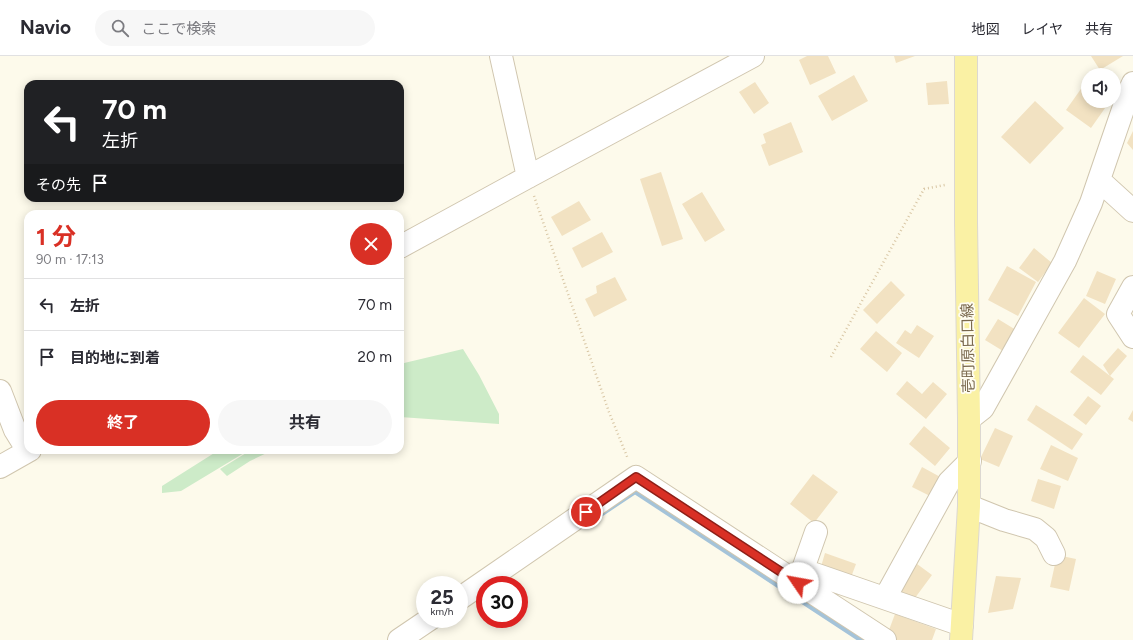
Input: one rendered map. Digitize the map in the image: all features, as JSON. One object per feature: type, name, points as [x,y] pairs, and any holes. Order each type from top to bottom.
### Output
[{"type":"main road","name":"壱町原白口線","points":[[962,632],[970,461],[966,181],[966,56]]},
{"type":"street","points":[[501,56],[528,177]]},
{"type":"street","points":[[404,245],[753,56]]},
{"type":"street","points":[[970,419],[982,408],[1065,262],[1091,203],[1133,83]]},
{"type":"street","points":[[1099,180],[1133,211]]},
{"type":"street","points":[[1133,287],[1118,314],[1133,336]]},
{"type":"street","points":[[0,391],[8,428],[24,446]]},
{"type":"street","points":[[0,467],[24,454]]},
{"type":"street","points":[[885,598],[949,482],[970,461]]},
{"type":"street","points":[[468,593],[636,477],[800,577],[885,640]]},
{"type":"street","points":[[969,506],[1004,520],[1035,528],[1046,538],[1054,554]]},
{"type":"street","points":[[800,577],[816,532]]},
{"type":"street","points":[[800,577],[885,598],[962,632]]},
{"type":"street","points":[[399,640],[417,628]]},
{"type":"path","points":[[528,177],[609,412],[636,477]]},
{"type":"path","points":[[831,357],[924,189],[966,181]]},
{"type":"green space","points":[[463,349],[479,375],[499,414],[499,424],[404,417],[404,363]]},
{"type":"green space","points":[[213,454],[242,454],[181,491],[162,493],[162,486]]},
{"type":"green space","points":[[244,454],[265,454],[250,461],[227,476],[220,469]]},
{"type":"building","points":[[807,56],[828,56],[836,73],[810,85],[799,60]]},
{"type":"building","points":[[894,56],[915,56],[896,63]]},
{"type":"building","points":[[1091,56],[1123,56],[1103,68],[1099,68]]},
{"type":"building","points":[[854,75],[868,101],[832,121],[818,96]]},
{"type":"building","points":[[947,81],[949,104],[928,105],[926,83]]},
{"type":"building","points":[[755,82],[769,103],[754,114],[739,92]]},
{"type":"building","points":[[1081,89],[1081,108],[1105,108],[1091,128],[1066,110]]},
{"type":"building","points":[[1035,101],[1064,128],[1030,164],[1001,137]]},
{"type":"building","points":[[791,122],[803,152],[769,166],[761,145],[766,143],[763,134]]},
{"type":"building","points":[[1133,131],[1133,150],[1127,143]]},
{"type":"building","points":[[661,172],[683,239],[662,246],[640,179]]},
{"type":"building","points":[[702,192],[725,230],[705,242],[682,204]]},
{"type":"building","points":[[579,201],[591,220],[562,236],[551,217]]},
{"type":"building","points":[[602,232],[613,252],[582,268],[572,248]]},
{"type":"building","points":[[1034,248],[1052,263],[1038,282],[1019,268]]},
{"type":"building","points":[[1007,266],[1036,282],[1018,316],[988,300]]},
{"type":"building","points":[[1097,271],[1116,279],[1105,304],[1086,296]]},
{"type":"building","points":[[615,277],[627,300],[594,317],[585,299],[597,293],[596,286]]},
{"type":"building","points":[[891,281],[905,295],[877,324],[863,310]]},
{"type":"building","points":[[1084,298],[1105,314],[1079,348],[1058,333]]},
{"type":"building","points":[[998,319],[1016,330],[1003,351],[985,340]]},
{"type":"building","points":[[917,325],[934,336],[919,358],[896,343],[905,330],[911,334]]},
{"type":"building","points":[[876,331],[902,353],[887,372],[860,349]]},
{"type":"building","points":[[1118,348],[1127,356],[1110,376],[1103,365]]},
{"type":"building","points":[[1083,355],[1114,379],[1101,395],[1070,372]]},
{"type":"building","points":[[907,381],[922,394],[933,382],[947,394],[926,419],[896,394]]},
{"type":"building","points":[[1088,396],[1101,406],[1086,425],[1073,415]]},
{"type":"building","points":[[1036,405],[1083,434],[1072,450],[1027,420]]},
{"type":"building","points":[[1133,410],[1133,422],[1128,419]]},
{"type":"building","points":[[924,426],[950,448],[935,466],[909,444]]},
{"type":"building","points":[[995,428],[1013,436],[999,467],[980,459]]},
{"type":"building","points":[[1051,445],[1078,458],[1068,481],[1040,469]]},
{"type":"building","points":[[922,467],[944,479],[934,498],[912,487]]},
{"type":"building","points":[[813,474],[838,492],[814,523],[790,504]]},
{"type":"building","points":[[1038,479],[1061,486],[1054,509],[1031,501]]},
{"type":"building","points":[[825,553],[856,564],[850,580],[820,570]]},
{"type":"building","points":[[1057,555],[1076,559],[1069,591],[1050,587]]},
{"type":"building","points":[[913,561],[932,575],[912,602],[889,593]]},
{"type":"building","points":[[996,576],[1021,578],[1013,609],[988,613]]},
{"type":"building","points":[[895,614],[936,629],[932,640],[892,640],[886,638]]},
{"type":"waterway","points":[[602,513],[635,491],[862,640]]},
{"type":"route","points":[[586,512],[636,477],[798,583]]}]
